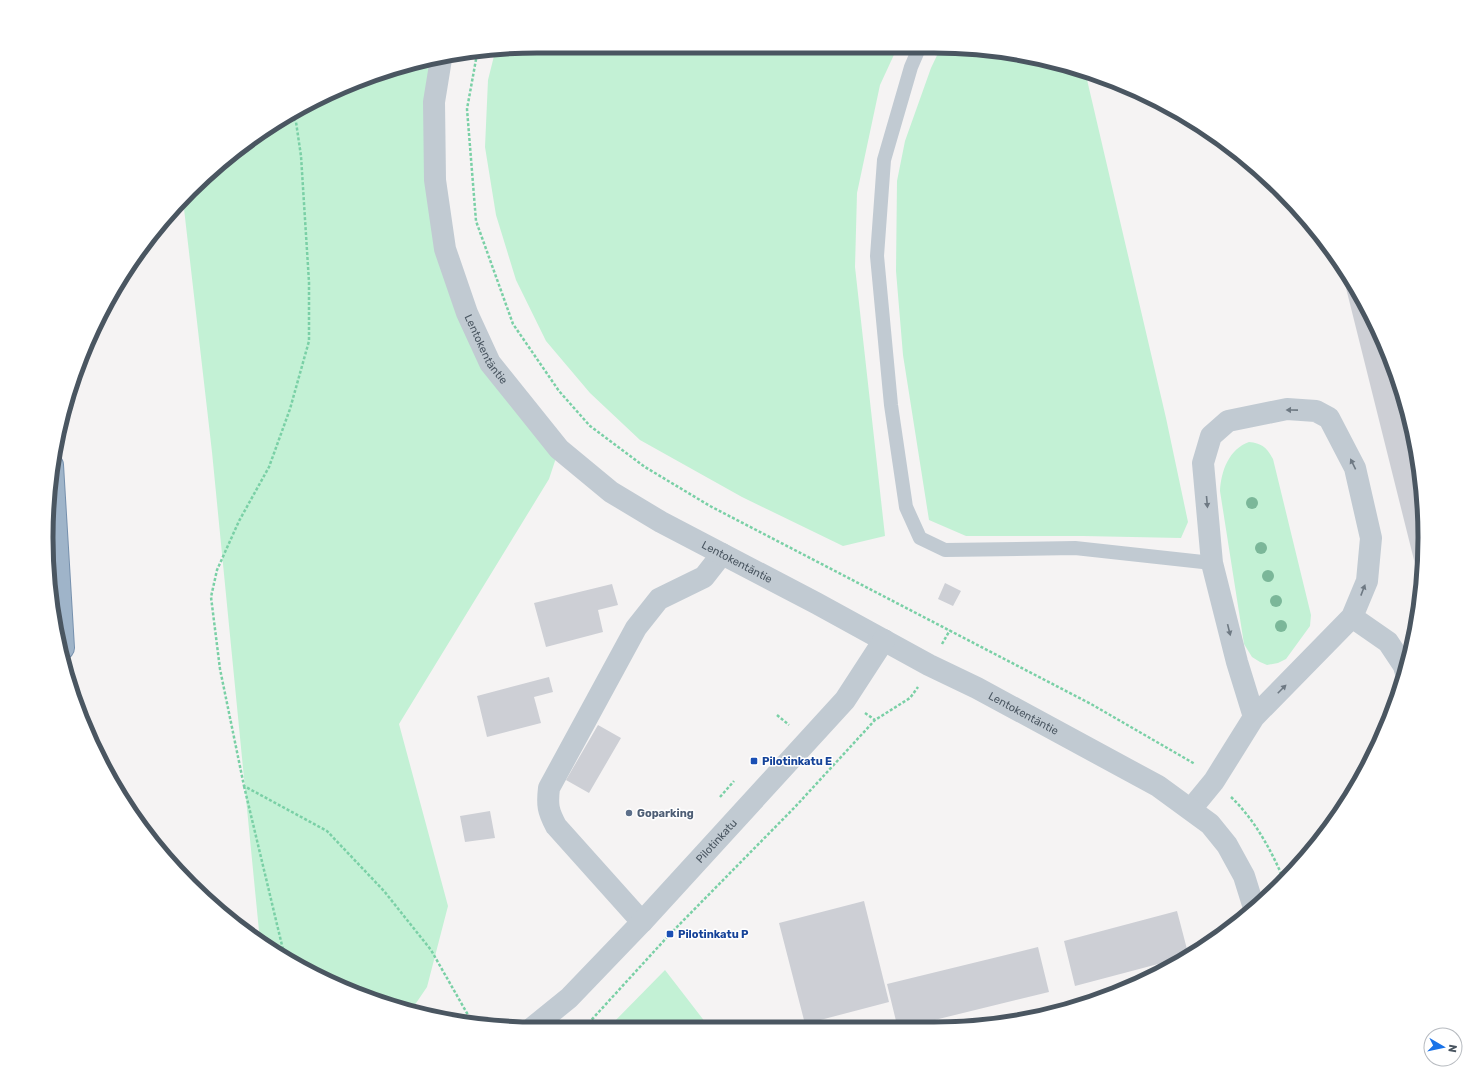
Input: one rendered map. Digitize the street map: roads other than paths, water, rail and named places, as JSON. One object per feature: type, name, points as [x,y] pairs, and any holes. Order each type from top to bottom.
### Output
[{"type":"highway","points":[[54,503],[62,632]]},
{"type":"street","name":"Lentokentäntie","points":[[440,63],[434,102],[435,180],[445,249],[467,314],[490,363],[559,449],[611,492],[661,522],[816,603],[929,665],[977,688],[1158,786],[1210,824],[1227,845],[1244,876],[1252,903]]},
{"type":"street","points":[[1191,809],[1214,781],[1254,717],[1352,617],[1367,581],[1371,538],[1355,468],[1329,418],[1316,411],[1287,409],[1228,421],[1211,436],[1204,463],[1212,563],[1237,662],[1254,717]]},
{"type":"street","points":[[642,922],[556,826],[549,814],[547,803],[549,788],[636,628],[659,599],[704,577],[722,554]]},
{"type":"street","points":[[1352,617],[1388,642],[1401,662]]},
{"type":"street","name":"Pilotinkatu","points":[[539,1022],[568,998],[642,922],[845,700],[884,640]]},
{"type":"lane","points":[[917,53],[911,67],[884,160],[877,256],[891,404],[906,507],[920,538],[945,550],[1075,548],[1212,563]]},
{"type":"place","name":"Pilotinkatu E","points":[[754,761]]},
{"type":"place","name":"Goparking","points":[[629,813]]},
{"type":"place","name":"Pilotinkatu P","points":[[670,934]]}]
